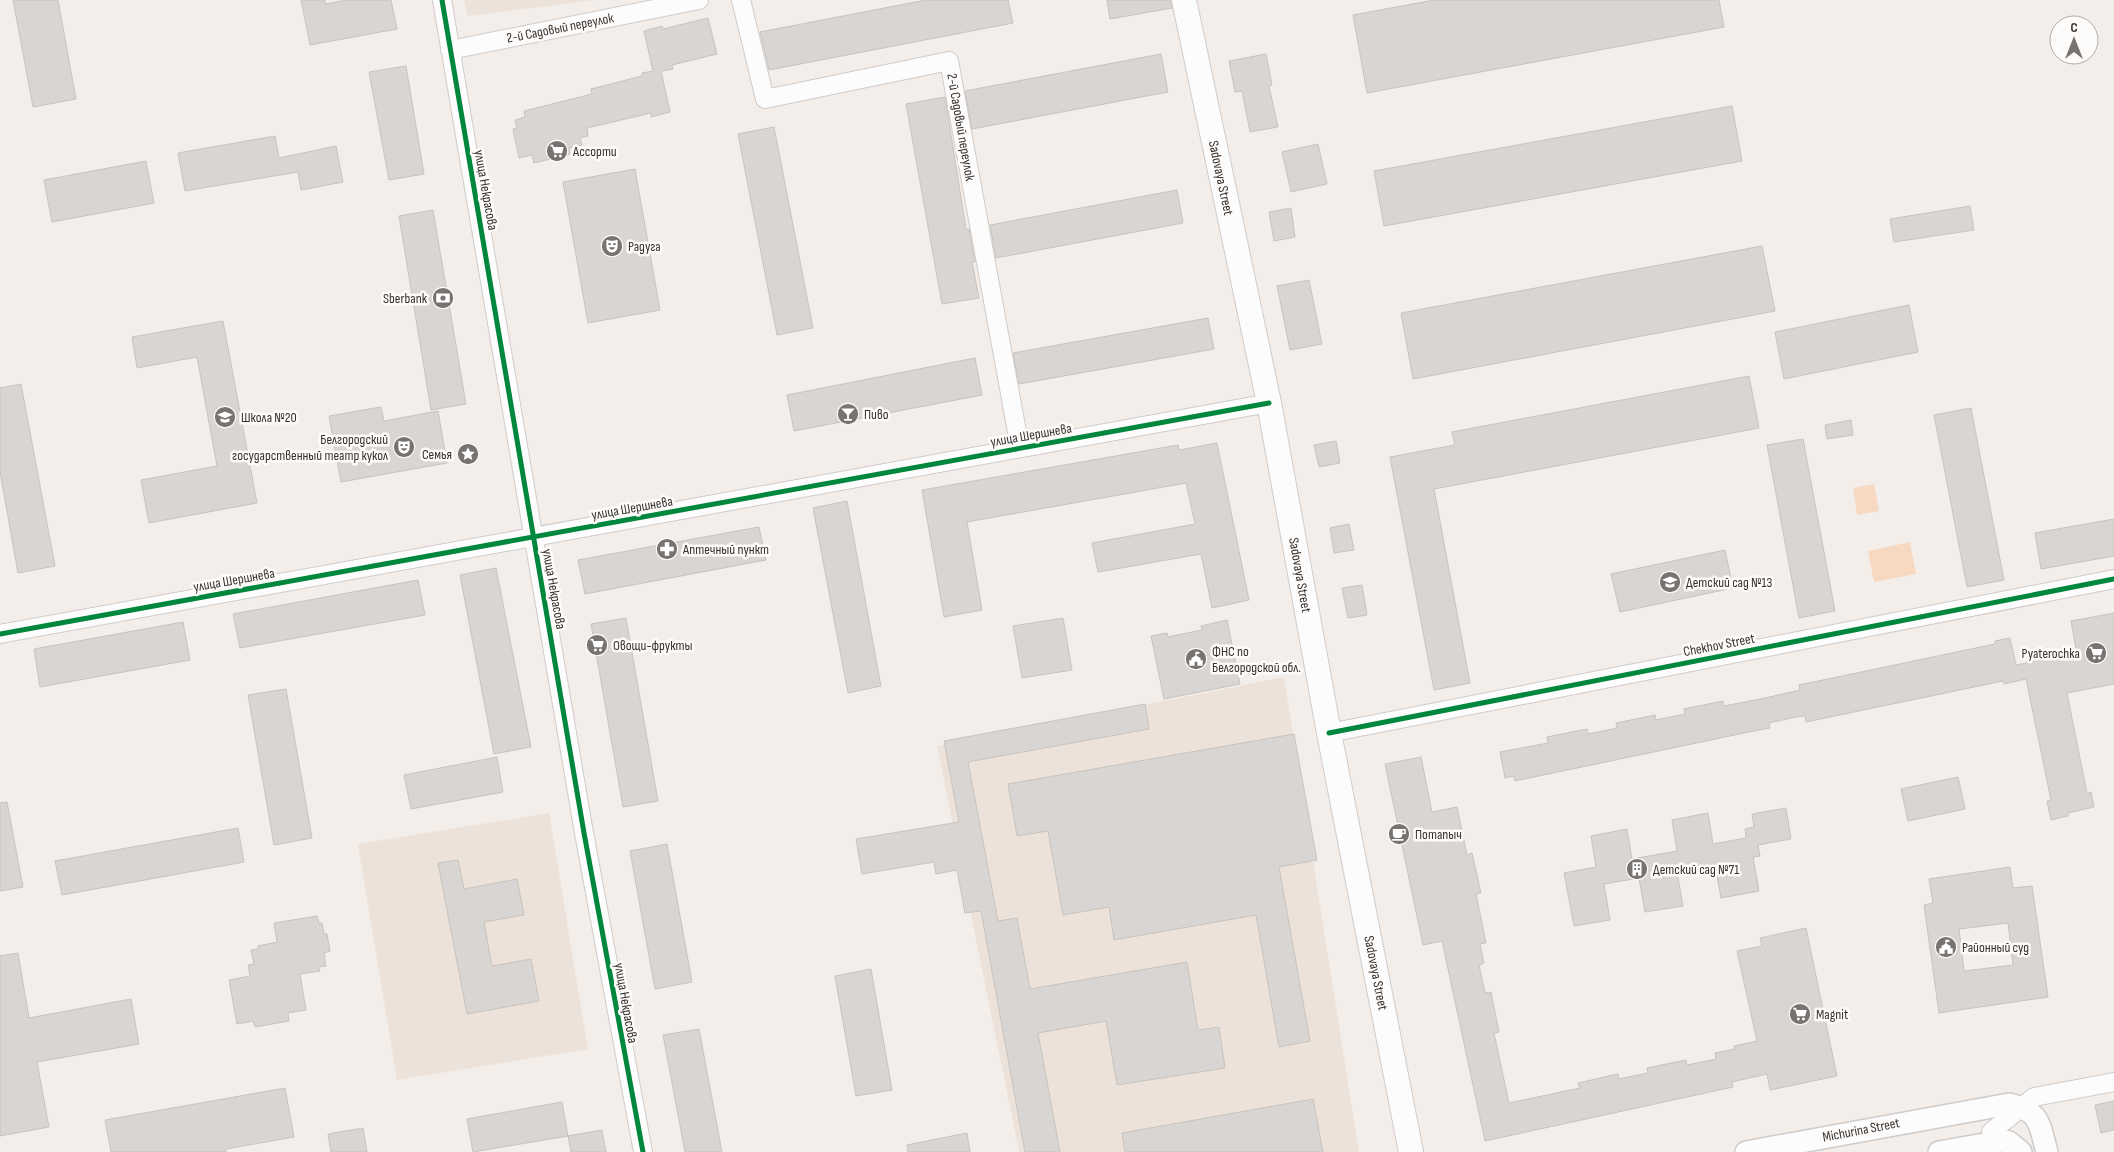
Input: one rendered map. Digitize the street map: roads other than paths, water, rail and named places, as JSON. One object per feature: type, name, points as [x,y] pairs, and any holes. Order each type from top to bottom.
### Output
[{"type":"main road","name":"Sadovaya Street","points":[[1184,0],[1269,403],[1329,733],[1411,1152]]},
{"type":"street","name":"улица Некрасова","points":[[442,0],[614,1004],[643,1152]]},
{"type":"street","name":"2-й Садовый переулок","points":[[450,50],[699,0]]},
{"type":"street","name":"2-й Садовый переулок","points":[[741,0],[765,99],[949,61],[1020,448]]},
{"type":"street","name":"улица Шершнева","points":[[0,634],[1269,403]]},
{"type":"street","name":"Chekhov Street","points":[[1329,733],[2114,579]]},
{"type":"street","points":[[1939,1152],[1986,1138],[2034,1097],[2114,1082]]},
{"type":"street","name":"Michurina Street","points":[[1746,1152],[2009,1104],[2022,1107]]},
{"type":"street","points":[[2022,1107],[2035,1115],[2047,1152]]},
{"type":"street","points":[[1976,1110],[1985,1114],[1991,1122],[1986,1138]]},
{"type":"street","points":[[1986,1138],[2009,1142],[2021,1152]]},
{"type":"place","name":"Ассорти","points":[[557,151]]},
{"type":"place","name":"Радуга","points":[[612,246]]},
{"type":"place","name":"Sberbank","points":[[443,298]]},
{"type":"place","name":"Пиво","points":[[848,414]]},
{"type":"place","name":"Школа №20","points":[[225,417]]},
{"type":"place","name":"Белгородский государственный театр кукол","points":[[404,447]]},
{"type":"place","name":"Семья","points":[[468,454]]},
{"type":"place","name":"Аптечный пункт","points":[[667,549]]},
{"type":"place","name":"Детский сад №13","points":[[1670,582]]},
{"type":"place","name":"Овощи-фрукты","points":[[597,645]]},
{"type":"place","name":"Pyaterochka","points":[[2096,653]]},
{"type":"place","name":"ФНС по Белгородской обл.","points":[[1196,659]]},
{"type":"place","name":"Потапыч","points":[[1399,834]]},
{"type":"place","name":"Детский сад №71","points":[[1637,869]]},
{"type":"place","name":"Районный суд","points":[[1946,947]]},
{"type":"place","name":"Magnit","points":[[1800,1014]]}]
